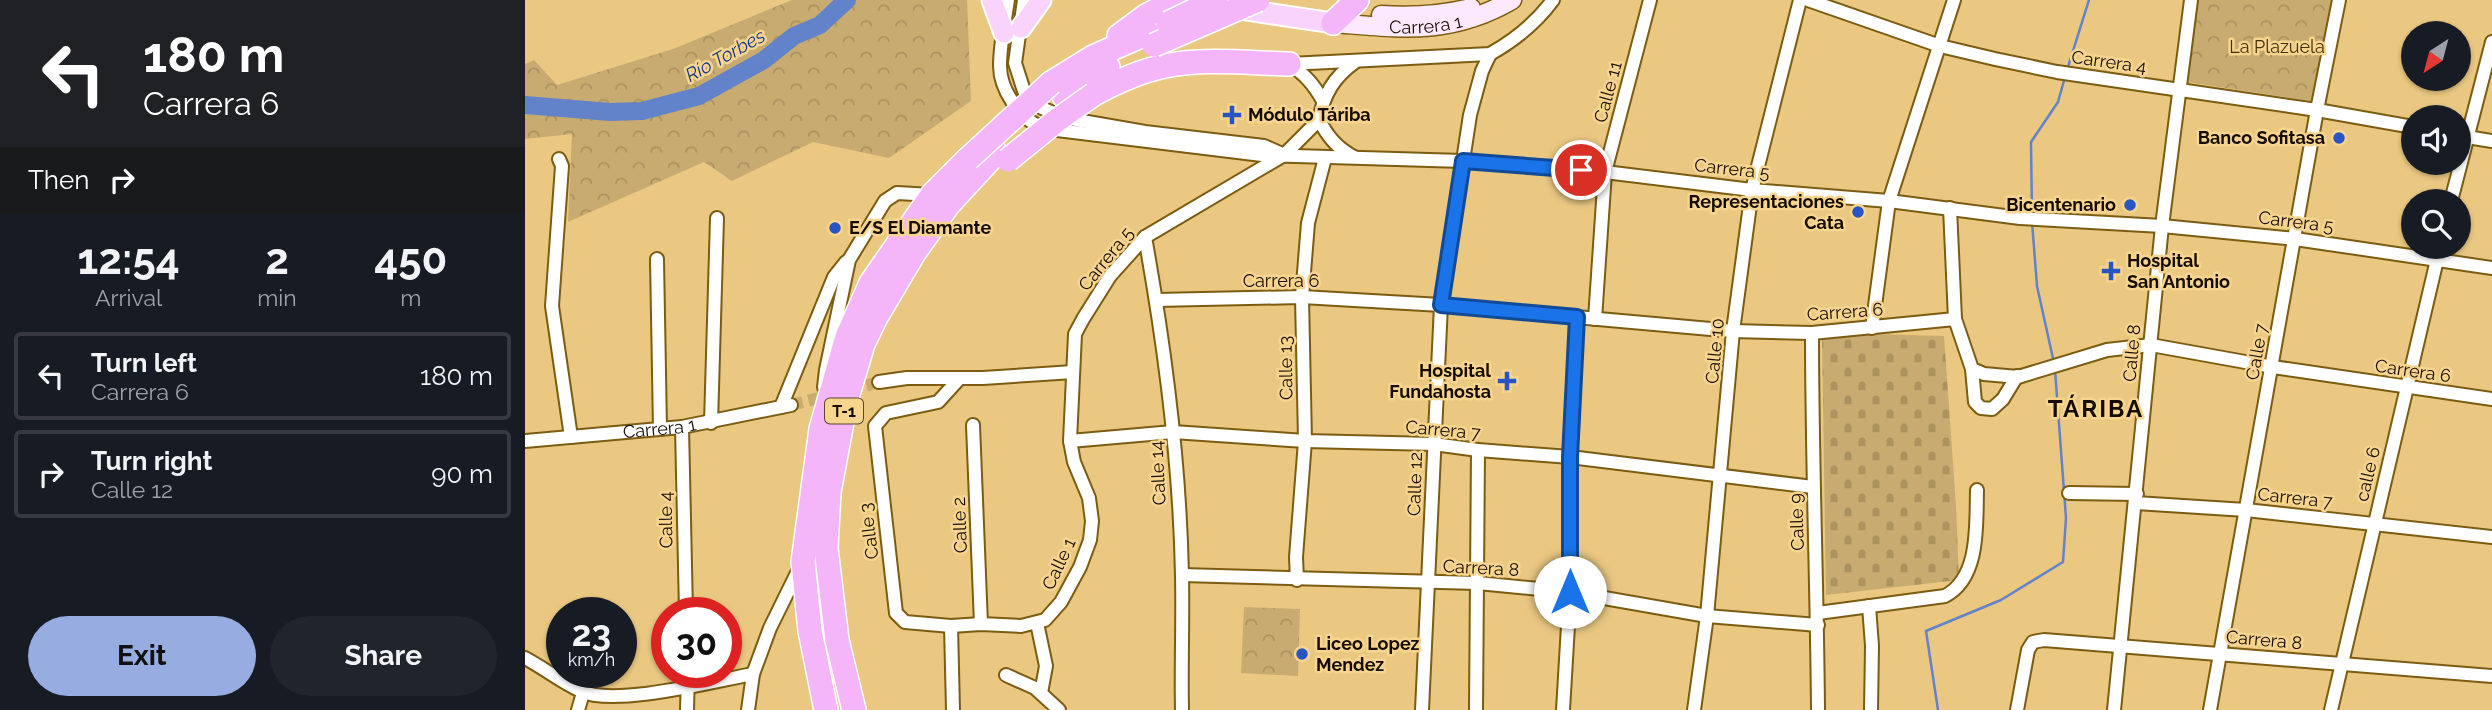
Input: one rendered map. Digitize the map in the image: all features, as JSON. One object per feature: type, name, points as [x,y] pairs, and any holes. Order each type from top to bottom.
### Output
[{"type":"highway","points":[[1149,31],[1177,0]]},
{"type":"highway","name":"T-1","points":[[826,710],[810,631],[803,562],[821,429],[847,337],[871,283],[940,200],[968,159],[1058,90],[1093,57],[1216,0]]},
{"type":"highway","name":"T-1","points":[[853,710],[837,640],[826,548],[829,492],[837,439],[863,344],[940,200],[1002,157],[1058,90],[1087,79],[1112,64],[1149,31],[1258,0]]},
{"type":"highway","points":[[1002,157],[1094,94],[1119,81],[1165,66],[1211,63],[1289,64]]},
{"type":"main road","points":[[992,0],[1012,30],[1041,0]]},
{"type":"main road","points":[[1177,0],[1344,12]]},
{"type":"main road","name":"Carrera 1","points":[[1248,0],[1344,12]]},
{"type":"street","points":[[1008,0],[1014,63],[1024,91],[1042,108],[1062,117],[1145,132],[1265,146],[1284,155]]},
{"type":"street","points":[[1024,0],[1000,66],[1001,80],[1011,100],[1027,118],[1041,127],[1262,155],[1284,155],[1319,120],[1323,101],[1335,79],[1355,62]]},
{"type":"street","name":"Carrera 1","points":[[1344,12],[1403,17],[1453,12],[1490,0]]},
{"type":"street","name":"Carrera 1","points":[[1344,12],[1413,29],[1451,25],[1494,10],[1512,0]]},
{"type":"street","points":[[1289,64],[1490,54],[1514,41],[1553,0]]},
{"type":"street","name":"Calle 11","points":[[1595,319],[1605,172],[1650,0]]},
{"type":"street","name":"Calle 10","points":[[1694,710],[1707,616],[1733,331],[1752,190],[1800,0]]},
{"type":"street","name":"Carrera 4","points":[[1808,0],[1940,46],[2057,72],[2401,125]]},
{"type":"street","points":[[1872,328],[1889,201],[1954,0]]},
{"type":"street","name":"Calle 8","points":[[2114,710],[2162,226],[2191,0]]},
{"type":"street","name":"Calle 7","points":[[2210,710],[2339,0]]},
{"type":"street","points":[[2471,110],[2492,42]]},
{"type":"street","name":"Calle 12","points":[[1422,710],[1441,305],[1470,115],[1482,71],[1490,54]]},
{"type":"street","points":[[1289,64],[1303,73],[1315,86],[1323,101]]},
{"type":"street","points":[[1319,120],[1328,137],[1342,150],[1358,159]]},
{"type":"street","points":[[2471,137],[2492,141]]},
{"type":"street","name":"Carrera 5","points":[[1073,372],[1075,334],[1083,319],[1110,276],[1145,237],[1284,155],[1463,161],[1605,172],[1752,190],[1889,201],[2038,220],[2162,226],[2401,249]]},
{"type":"street","name":"Calle 13","points":[[1297,580],[1296,557],[1305,441],[1301,298],[1308,223],[1325,158]]},
{"type":"street","points":[[559,159],[562,166],[552,306],[571,437]]},
{"type":"street","points":[[821,429],[826,370],[849,260],[885,201],[897,193],[940,200]]},
{"type":"street","points":[[1949,208],[1955,319],[1972,369],[1975,402],[1981,408],[1992,409],[2003,399],[2017,376]]},
{"type":"street","points":[[711,423],[717,218]]},
{"type":"street","name":"Calle 14","points":[[1145,237],[1173,432],[1182,575],[1182,710]]},
{"type":"street","points":[[657,258],[660,429]]},
{"type":"street","name":"calle 6","points":[[2331,710],[2437,259]]},
{"type":"street","name":"Carrera 5","points":[[2460,259],[2492,268]]},
{"type":"street","name":"Carrera 1","points":[[525,441],[711,423],[786,406],[834,277],[849,260]]},
{"type":"street","name":"Carrera 6","points":[[1156,300],[1301,298],[1441,305],[1733,331],[1812,333],[1955,319]]},
{"type":"street","points":[[1563,710],[1570,592],[1570,457],[1577,317]]},
{"type":"street","name":"Calle 9","points":[[1812,333],[1812,486],[1818,619],[1818,710]]},
{"type":"street","name":"Carrera 6","points":[[1972,369],[1984,374],[2017,376],[2108,350],[2151,345],[2273,367],[2492,399]]},
{"type":"street","points":[[879,382],[908,378],[959,379],[1073,372]]},
{"type":"street","name":"Calle 1","points":[[1037,623],[1045,620],[1061,602],[1080,567],[1090,540],[1093,521],[1089,498],[1074,462],[1070,441],[1073,372]]},
{"type":"street","name":"Calle 3","points":[[959,379],[938,402],[886,413],[875,426],[875,435],[896,613],[905,622],[951,626],[981,624]]},
{"type":"street","name":"Calle 2","points":[[974,425],[981,624]]},
{"type":"street","name":"Calle 4","points":[[681,427],[686,597]]},
{"type":"street","name":"Carrera 7","points":[[1070,441],[1173,432],[1305,441],[1434,444],[1812,486]]},
{"type":"street","points":[[1476,710],[1478,450]]},
{"type":"street","name":"Carrera 8","points":[[1182,575],[1478,583],[1570,592],[1707,616],[1818,619],[1869,606],[1945,596],[1956,590],[1966,577],[1974,545],[1977,490]]},
{"type":"street","name":"Carrera 7","points":[[2069,492],[2492,537]]},
{"type":"street","points":[[748,710],[753,674],[770,628],[803,562]]},
{"type":"street","points":[[1869,606],[1872,646],[1871,710]]},
{"type":"street","points":[[981,624],[1021,626],[1037,623],[1046,666],[1041,693]]},
{"type":"street","points":[[951,626],[953,710]]},
{"type":"street","name":"Carrera 8","points":[[2017,710],[2028,650],[2033,642],[2044,640],[2492,676]]},
{"type":"street","points":[[525,658],[583,693],[629,695],[675,688]]},
{"type":"street","points":[[742,676],[753,674]]},
{"type":"street","points":[[1006,675],[1041,693],[1059,710]]},
{"type":"street","points":[[687,710],[688,688]]},
{"type":"street","points":[[578,710],[583,693]]},
{"type":"green space","points":[[792,0],[967,0],[971,101],[889,158],[813,142],[732,181],[704,162],[568,222],[572,134],[525,139],[525,64],[534,60],[557,85],[673,49]]},
{"type":"green space","name":"La Plazuela","points":[[2198,0],[2336,0],[2317,102],[2187,82]]},
{"type":"green space","points":[[1822,335],[1944,336],[1959,580],[1826,595]]},
{"type":"green space","points":[[1244,607],[1300,609],[1298,676],[1241,673]]},
{"type":"waterway","name":"Río Torbes","points":[[525,105],[610,112],[642,111],[699,96],[764,60],[794,36],[820,25],[847,0]]},
{"type":"waterway","points":[[2067,70],[2089,0]]},
{"type":"waterway","points":[[2032,215],[2031,142],[2058,102],[2065,77]]},
{"type":"waterway","points":[[2032,222],[2037,286],[2054,363]]},
{"type":"waterway","points":[[1938,710],[1926,631],[2001,600],[2063,562],[2066,518],[2055,370]]},
{"type":"tunnel","points":[[849,390],[879,382]]},
{"type":"tunnel","points":[[791,405],[831,395]]},
{"type":"place","name":"Módulo Táriba","points":[[1232,115]]},
{"type":"place","name":"Banco Sofitasa","points":[[2339,138]]},
{"type":"place","name":"Bicentenario","points":[[2130,205]]},
{"type":"place","name":"Representaciones Cata","points":[[1858,212]]},
{"type":"place","name":"E/S El Diamante","points":[[835,228]]},
{"type":"place","name":"Hospital San Antonio","points":[[2111,271]]},
{"type":"place","name":"Hospital Fundahosta","points":[[1507,381]]},
{"type":"place","name":"Liceo Lopez Mendez","points":[[1302,654]]},
{"type":"district","name":"TÁRIBA","points":[[2096,409]]},
{"type":"route","points":[[1570,592],[1570,457],[1577,317],[1441,305],[1463,161],[1581,170]]}]
